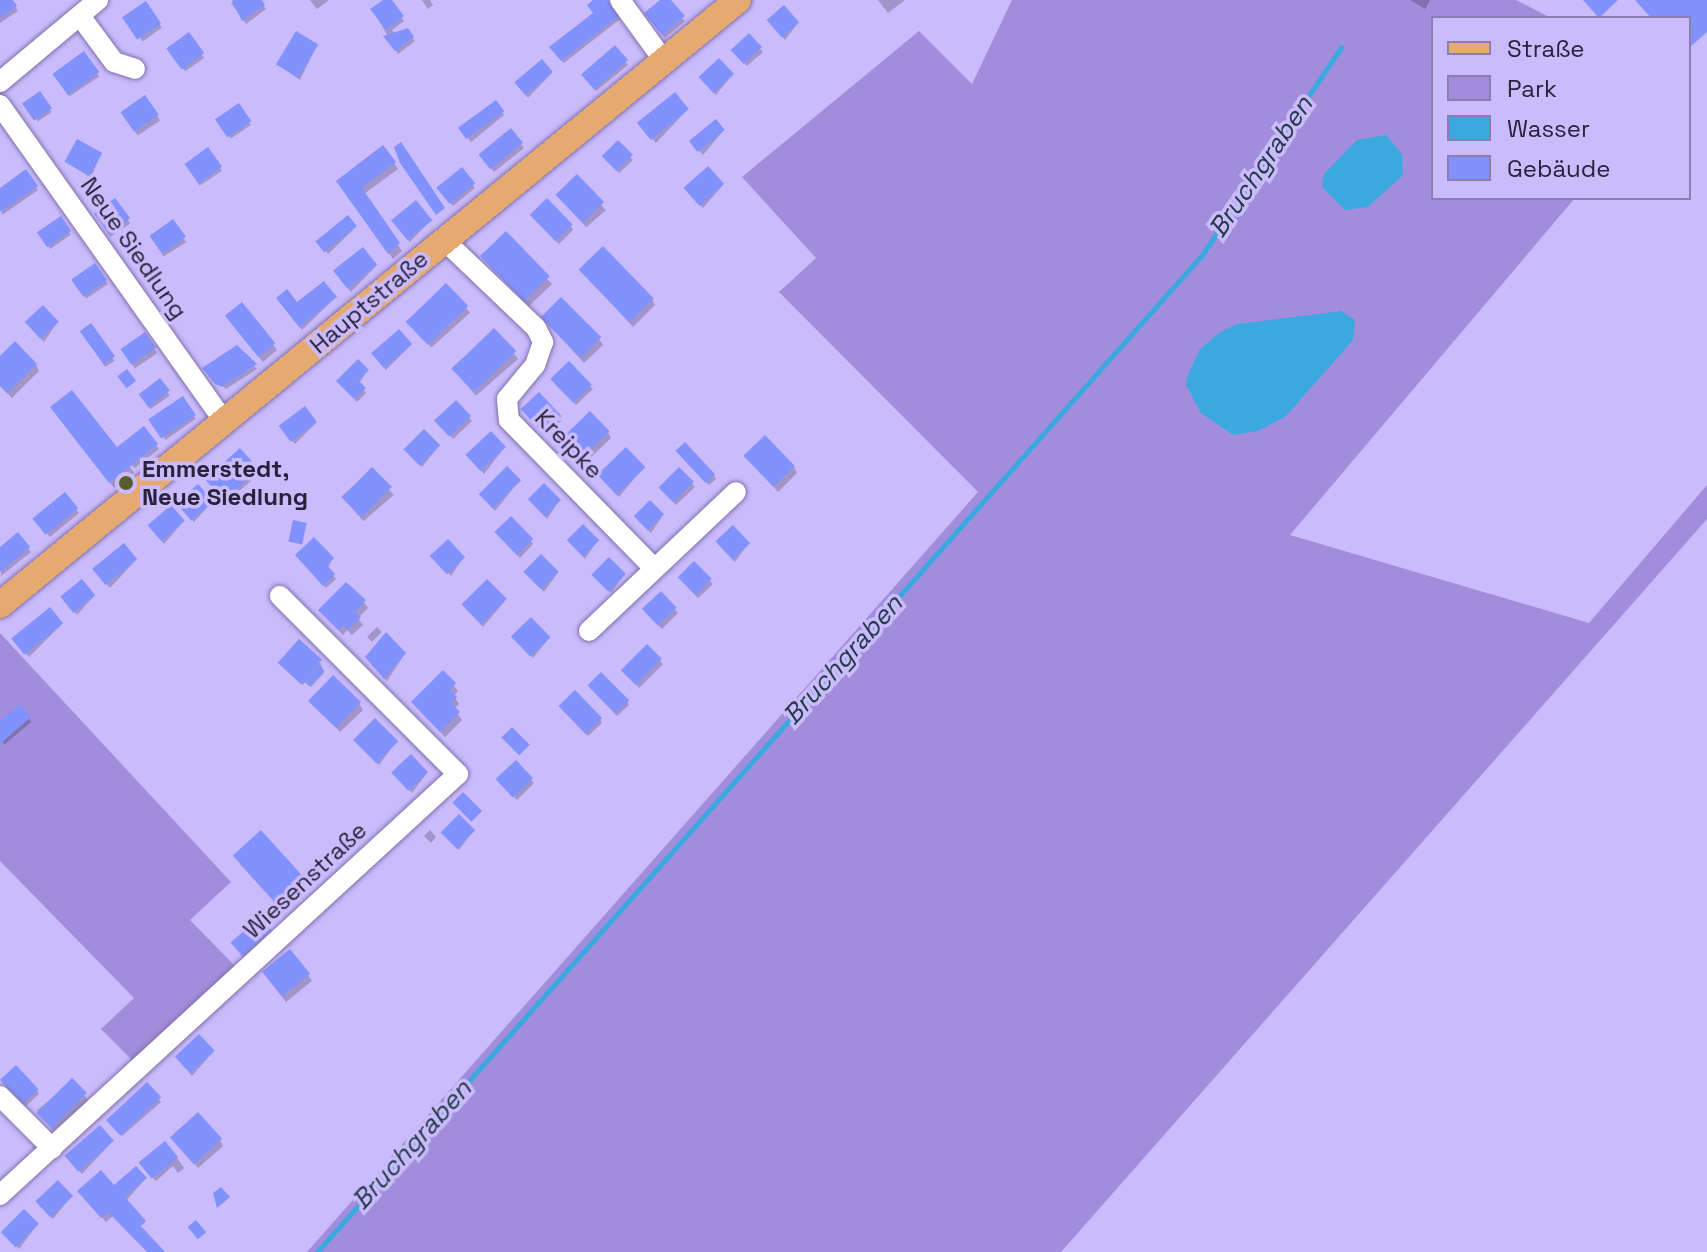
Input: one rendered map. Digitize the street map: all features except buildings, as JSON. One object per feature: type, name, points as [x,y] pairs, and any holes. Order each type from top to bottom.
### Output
[{"type":"main road","name":"Hauptstraße","points":[[0,605],[738,0]]},
{"type":"street","points":[[0,82],[98,0]]},
{"type":"street","points":[[620,0],[664,61]]},
{"type":"street","points":[[80,16],[114,62],[135,69]]},
{"type":"street","name":"Neue Siedlung","points":[[0,105],[224,421]]},
{"type":"street","name":"Kreipke","points":[[444,240],[536,328],[543,342],[535,365],[507,399],[509,420],[654,568]]},
{"type":"street","points":[[589,631],[736,492]]},
{"type":"street","name":"Wiesenstraße","points":[[0,1195],[458,774],[280,596]]},
{"type":"street","points":[[0,1096],[52,1148]]},
{"type":"green space","points":[[1012,0],[1516,0],[1547,16],[1431,16],[1431,200],[1573,200],[1290,535],[1589,623],[1707,485],[1707,519],[1061,1252],[307,1252],[978,492],[779,292],[816,258],[742,177],[919,31],[972,84]]},
{"type":"green space","points":[[0,633],[231,882],[190,920],[237,968],[134,1062],[101,1029],[134,998],[0,861]]},
{"type":"water","points":[[1386,135],[1402,154],[1403,175],[1368,207],[1345,210],[1322,187],[1324,174],[1357,140]]},
{"type":"water","points":[[1341,311],[1355,320],[1353,340],[1285,417],[1258,431],[1233,435],[1201,413],[1186,385],[1188,374],[1200,349],[1219,333],[1237,324]]},
{"type":"waterway","name":"Bruchgraben","points":[[317,1252],[1202,255],[1341,47]]},
{"type":"place","name":"Emmerstedt, Neue Siedlung","points":[[126,483]]}]
